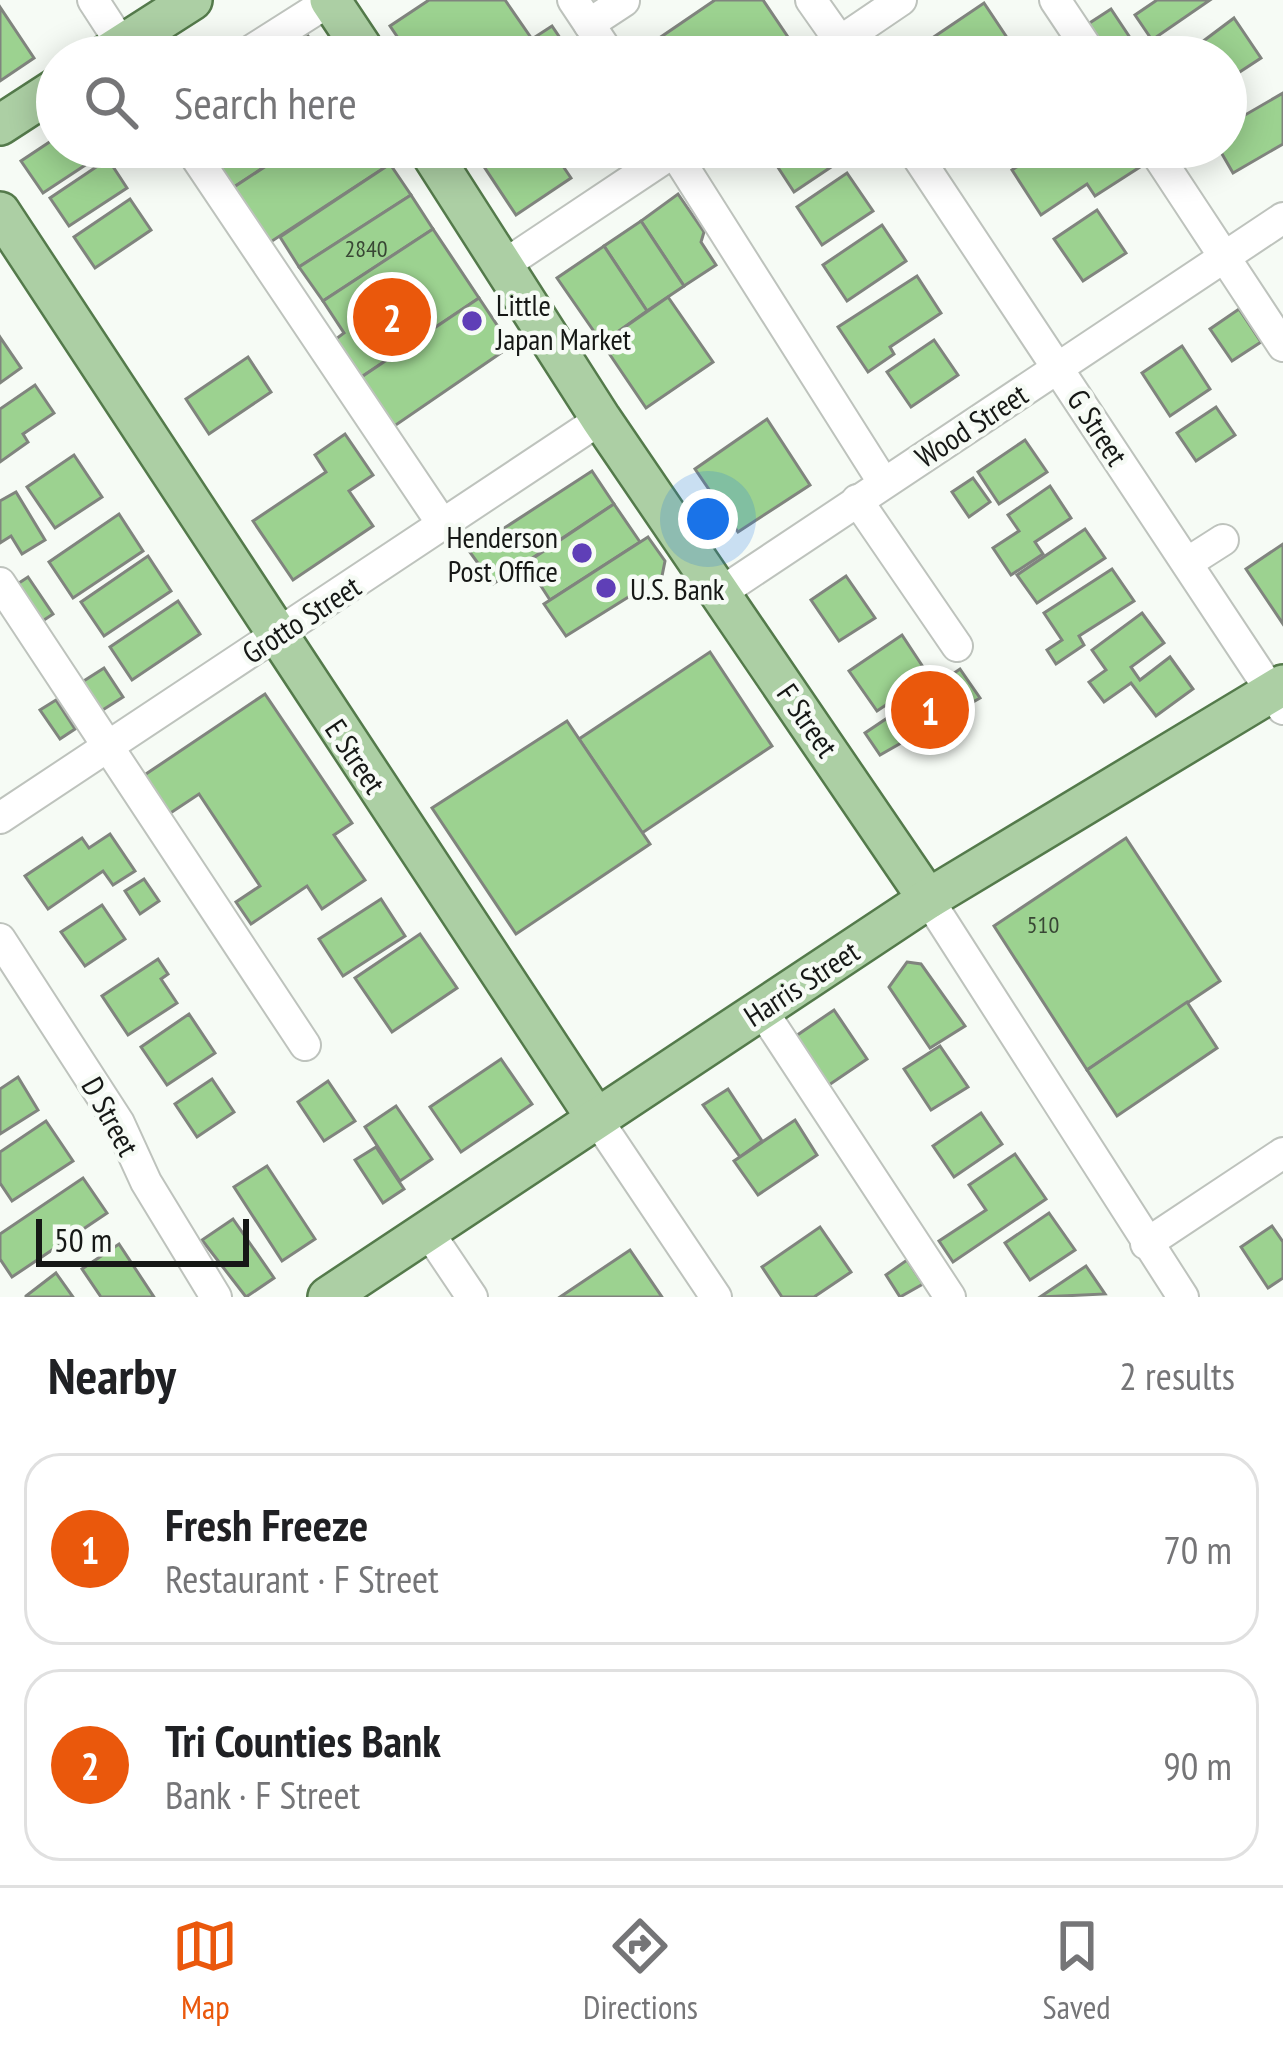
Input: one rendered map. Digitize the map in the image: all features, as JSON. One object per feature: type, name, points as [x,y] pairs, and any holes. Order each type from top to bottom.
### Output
[{"type":"main road","points":[[142,36],[192,0]]},
{"type":"main road","points":[[330,0],[354,36]]},
{"type":"main road","points":[[0,125],[36,102]]},
{"type":"main road","name":"F Street","points":[[441,168],[504,265],[551,367],[602,419],[928,899]]},
{"type":"main road","name":"E Street","points":[[0,212],[596,1118]]},
{"type":"main road","name":"Harris Street","points":[[328,1297],[928,899],[1280,695]]},
{"type":"street","points":[[93,0],[111,36]]},
{"type":"street","points":[[274,36],[330,0]]},
{"type":"street","points":[[811,0],[828,36]]},
{"type":"street","points":[[856,36],[901,0]]},
{"type":"street","points":[[1055,0],[1079,36]]},
{"type":"street","points":[[581,12],[624,1]]},
{"type":"street","points":[[204,168],[410,462],[443,525]]},
{"type":"street","points":[[504,265],[648,168]]},
{"type":"street","points":[[687,168],[957,646]]},
{"type":"street","name":"G Street","points":[[925,168],[1280,695]]},
{"type":"street","points":[[1166,168],[1283,346]]},
{"type":"street","name":"Wood Street","points":[[720,593],[1283,218]]},
{"type":"street","name":"Grotto Street","points":[[0,818],[602,419]]},
{"type":"street","points":[[1187,563],[1223,540]]},
{"type":"street","points":[[0,584],[305,1045]]},
{"type":"street","name":"F Street","points":[[928,899],[1183,1297]]},
{"type":"street","name":"D Street","points":[[0,939],[119,1123],[146,1182],[216,1297]]},
{"type":"street","points":[[761,1009],[950,1297]]},
{"type":"street","name":"E Street","points":[[596,1118],[716,1297]]},
{"type":"street","points":[[1146,1244],[1283,1153]]},
{"type":"street","points":[[427,1230],[472,1297]]},
{"type":"building","points":[[429,0],[505,0],[530,36],[397,36],[390,26]]},
{"type":"building","points":[[715,0],[763,0],[787,36],[662,36]]},
{"type":"building","points":[[1157,0],[1210,0],[1158,36],[1149,36],[1135,15]]},
{"type":"building","points":[[984,3],[1006,36],[935,36]]},
{"type":"building","points":[[0,7],[34,58],[0,81]]},
{"type":"building","points":[[1111,9],[1129,36],[1092,36],[1085,26]]},
{"type":"building","points":[[1234,18],[1246,36],[1210,36]]},
{"type":"building","points":[[552,26],[559,36],[537,36]]},
{"type":"building","points":[[1247,37],[1261,58],[1247,67]]},
{"type":"building","points":[[1283,93],[1283,144],[1247,165],[1247,114]]},
{"type":"building","points":[[36,151],[36,168],[81,168],[43,193],[21,161]]},
{"type":"building","points":[[95,168],[114,168],[127,188],[69,226],[50,198]]},
{"type":"building","points":[[221,168],[263,168],[234,187]]},
{"type":"building","points":[[263,168],[384,168],[269,243],[234,187]]},
{"type":"building","points":[[384,168],[393,168],[411,195],[299,267],[280,237]]},
{"type":"building","points":[[485,168],[564,168],[571,178],[516,215]]},
{"type":"building","points":[[778,168],[830,168],[794,192]]},
{"type":"building","points":[[1138,168],[1095,196],[1087,184],[1041,215],[1012,170]]},
{"type":"building","points":[[847,173],[873,211],[822,245],[797,207]]},
{"type":"building","points":[[678,194],[704,232],[701,242],[716,265],[684,286],[641,221]]},
{"type":"building","points":[[411,195],[433,229],[323,301],[299,267]]},
{"type":"building","points":[[130,199],[151,230],[95,268],[74,237]]},
{"type":"building","points":[[1097,210],[1126,253],[1083,281],[1054,239]]},
{"type":"building","points":[[641,221],[684,286],[647,311],[604,246]]},
{"type":"building","points":[[882,225],[906,261],[847,301],[823,265]]},
{"type":"building","points":[[433,229],[479,298],[357,380],[332,342],[344,333],[323,301]]},
{"type":"building","points":[[604,246],[647,311],[602,343],[557,278]]},
{"type":"building","points":[[917,276],[941,313],[890,347],[894,354],[868,372],[838,327]]},
{"type":"building","points":[[668,297],[713,362],[646,408],[602,343]]},
{"type":"building","points":[[479,298],[511,346],[390,429],[357,380]]},
{"type":"building","points":[[1239,309],[1261,342],[1232,361],[1210,329]]},
{"type":"building","points":[[0,337],[21,368],[0,383]]},
{"type":"building","points":[[934,340],[958,375],[911,407],[887,372]]},
{"type":"building","points":[[1182,346],[1210,389],[1170,416],[1142,373]]},
{"type":"building","points":[[248,357],[271,392],[209,434],[186,399]]},
{"type":"building","points":[[35,385],[54,413],[23,434],[28,442],[0,462],[0,409]]},
{"type":"building","points":[[1216,407],[1235,435],[1196,461],[1177,433]]},
{"type":"building","points":[[767,419],[810,485],[738,532],[695,469]]},
{"type":"building","points":[[345,434],[373,475],[349,491],[373,526],[293,580],[253,521],[326,472],[315,455]]},
{"type":"building","points":[[1025,440],[1047,472],[999,504],[978,472]]},
{"type":"building","points":[[74,455],[102,497],[55,528],[27,487]]},
{"type":"building","points":[[592,471],[614,504],[493,584],[469,551]]},
{"type":"building","points":[[973,478],[990,502],[969,517],[952,492]]},
{"type":"building","points":[[1050,486],[1071,518],[1035,542],[1043,554],[1011,575],[993,548],[1019,531],[1008,515]]},
{"type":"building","points":[[16,492],[45,540],[22,554],[11,536],[0,543],[0,501]]},
{"type":"building","name":"Henderson Post Office","points":[[614,504],[640,542],[550,600],[526,563]]},
{"type":"building","points":[[119,514],[143,551],[73,598],[49,562]]},
{"type":"building","points":[[1085,529],[1105,558],[1037,603],[1017,575]]},
{"type":"building","name":"U.S. Bank","points":[[648,537],[665,561],[662,576],[566,636],[544,604]]},
{"type":"building","points":[[1283,544],[1283,624],[1246,569]]},
{"type":"building","points":[[148,556],[171,591],[104,636],[81,602]]},
{"type":"building","points":[[1112,569],[1134,601],[1079,636],[1084,645],[1056,664],[1047,650],[1062,640],[1044,613]]},
{"type":"building","points":[[846,576],[875,618],[839,641],[811,600]]},
{"type":"building","points":[[28,577],[53,614],[41,622],[16,585]]},
{"type":"building","points":[[178,601],[200,634],[132,680],[110,647]]},
{"type":"building","points":[[1142,613],[1164,643],[1131,667],[1140,680],[1170,657],[1193,689],[1156,716],[1131,683],[1104,702],[1089,682],[1106,670],[1092,650]]},
{"type":"building","points":[[902,635],[929,676],[877,711],[849,671]]},
{"type":"building","points":[[710,652],[772,746],[642,833],[579,739]]},
{"type":"building","points":[[104,668],[123,697],[98,713],[79,684]]},
{"type":"building","points":[[960,669],[980,698],[880,755],[865,733]]},
{"type":"building","points":[[265,694],[352,823],[334,835],[365,880],[322,909],[307,886],[251,924],[236,902],[260,886],[199,794],[169,814],[143,776]]},
{"type":"building","points":[[56,700],[75,729],[60,739],[40,710]]},
{"type":"building","points":[[567,721],[650,844],[516,934],[432,808]]},
{"type":"building","points":[[110,834],[135,871],[113,885],[103,871],[48,909],[25,876],[82,838],[89,848]]},
{"type":"building","points":[[1126,838],[1220,981],[1087,1070],[994,926]]},
{"type":"building","points":[[144,879],[159,901],[140,914],[125,891]]},
{"type":"building","points":[[381,899],[405,936],[343,976],[319,939]]},
{"type":"building","points":[[102,905],[125,939],[85,966],[61,932]]},
{"type":"building","points":[[420,934],[457,988],[392,1032],[355,978]]},
{"type":"building","points":[[158,959],[168,974],[161,979],[177,1003],[128,1035],[102,996]]},
{"type":"building","points":[[907,962],[921,964],[965,1026],[930,1048],[889,987]]},
{"type":"building","points":[[1187,1002],[1217,1048],[1117,1116],[1087,1070]]},
{"type":"building","points":[[834,1010],[867,1059],[826,1087],[793,1038]]},
{"type":"building","points":[[189,1014],[215,1053],[167,1085],[141,1047]]},
{"type":"building","points":[[940,1046],[968,1087],[931,1110],[904,1069]]},
{"type":"building","points":[[501,1059],[532,1104],[461,1152],[430,1107]]},
{"type":"building","points":[[18,1077],[38,1110],[0,1134],[0,1089]]},
{"type":"building","points":[[212,1079],[234,1112],[197,1137],[175,1104]]},
{"type":"building","points":[[328,1081],[355,1121],[324,1141],[298,1102]]},
{"type":"building","points":[[728,1089],[762,1141],[740,1157],[703,1105]]},
{"type":"building","points":[[396,1106],[432,1159],[400,1181],[365,1127]]},
{"type":"building","points":[[981,1113],[1002,1144],[954,1177],[933,1146]]},
{"type":"building","points":[[795,1120],[817,1155],[758,1195],[734,1161]]},
{"type":"building","points":[[46,1121],[73,1161],[12,1201],[0,1183],[0,1152]]},
{"type":"building","points":[[376,1147],[404,1189],[383,1203],[355,1160]]},
{"type":"building","points":[[1015,1154],[1046,1199],[953,1262],[939,1241],[986,1210],[969,1185]]},
{"type":"building","points":[[267,1166],[315,1239],[282,1261],[234,1187]]},
{"type":"building","points":[[83,1178],[107,1213],[12,1277],[0,1259],[0,1234]]},
{"type":"building","points":[[1049,1213],[1075,1250],[1030,1280],[1005,1243]]},
{"type":"building","points":[[233,1219],[274,1278],[246,1297],[202,1240]]},
{"type":"building","points":[[1272,1226],[1283,1242],[1283,1278],[1268,1288],[1241,1247]]},
{"type":"building","points":[[820,1227],[851,1272],[814,1297],[782,1297],[762,1267]]},
{"type":"building","points":[[119,1244],[154,1297],[101,1297],[82,1269]]},
{"type":"building","points":[[630,1250],[662,1297],[560,1297]]},
{"type":"building","points":[[907,1260],[923,1284],[900,1297],[886,1275]]},
{"type":"building","points":[[1086,1266],[1105,1294],[1040,1297]]},
{"type":"building","points":[[56,1273],[73,1297],[26,1297],[26,1296]]},
{"type":"place","name":"Tri Counties Bank","points":[[392,317]]},
{"type":"place","name":"Little Japan Market","points":[[472,321]]},
{"type":"place","name":"Henderson Post Office","points":[[582,553]]},
{"type":"place","name":"U.S. Bank","points":[[606,588]]},
{"type":"place","name":"Fresh Freeze","points":[[930,710]]}]
